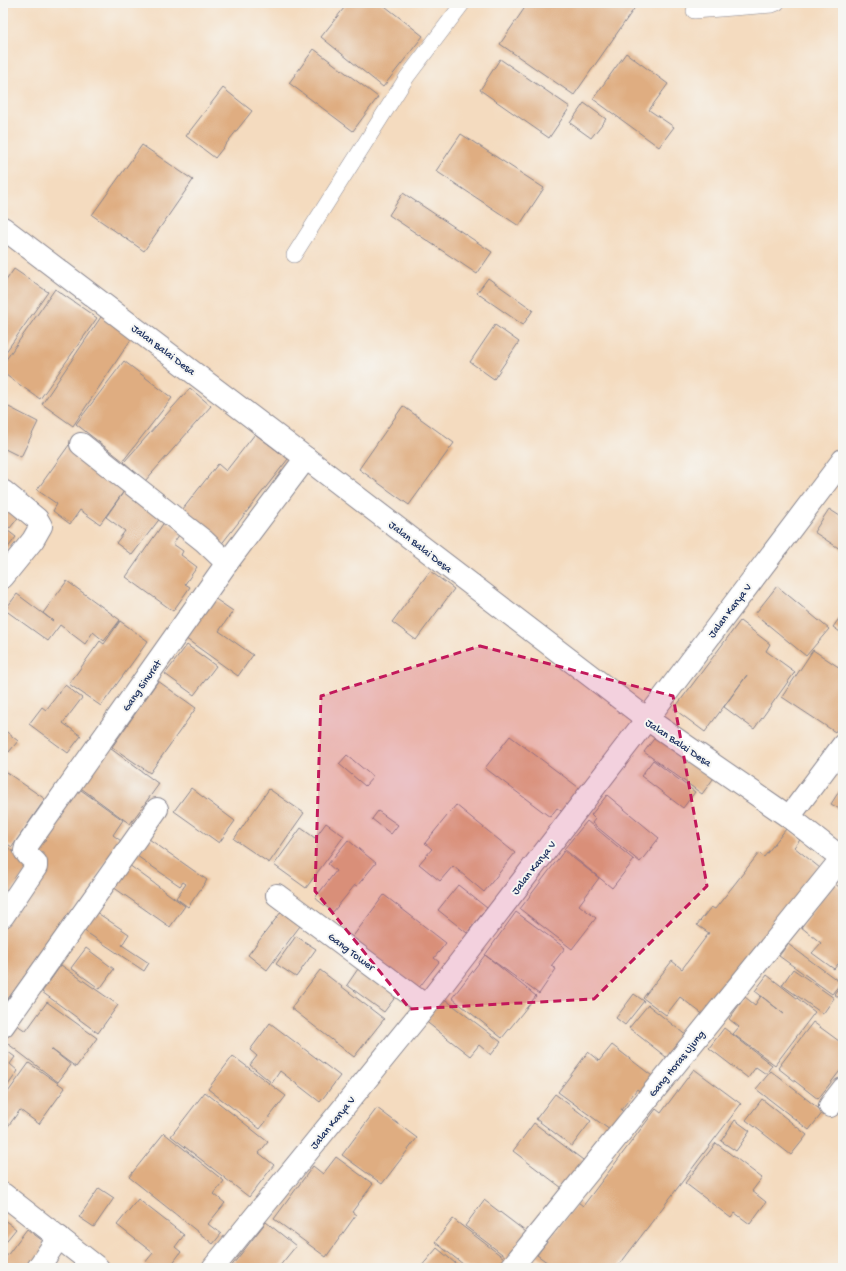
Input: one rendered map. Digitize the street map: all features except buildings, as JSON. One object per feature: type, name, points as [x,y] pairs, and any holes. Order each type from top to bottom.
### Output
[{"type":"street","name":"Jalan Balai Desa","points":[[7,238],[306,458],[646,719],[789,817],[842,858]]},
{"type":"street","points":[[81,444],[204,542],[227,563]]},
{"type":"street","name":"Gang Sinurat","points":[[3,916],[36,867],[36,863],[25,851],[26,847],[227,563],[306,458]]},
{"type":"street","name":"Jalan Karya V","points":[[213,1268],[426,1006],[843,460]]},
{"type":"street","points":[[3,491],[37,519],[41,526],[34,540],[3,577]]},
{"type":"street","points":[[789,817],[843,745]]},
{"type":"street","points":[[3,1026],[157,808]]},
{"type":"street","name":"Gang Horas Ujung","points":[[511,1268],[842,858]]},
{"type":"street","name":"Gang Tower","points":[[277,896],[426,1006]]},
{"type":"street","points":[[830,1106],[843,1088]]},
{"type":"street","points":[[3,1194],[98,1268]]},
{"type":"street","points":[[38,1268],[59,1237]]},
{"type":"lane","points":[[294,255],[407,77],[463,3]]},
{"type":"lane","points":[[694,11],[772,5],[777,3]]},
{"type":"highlighted area","points":[[480,646],[673,696],[707,886],[594,999],[410,1009],[315,891],[321,696]]}]
